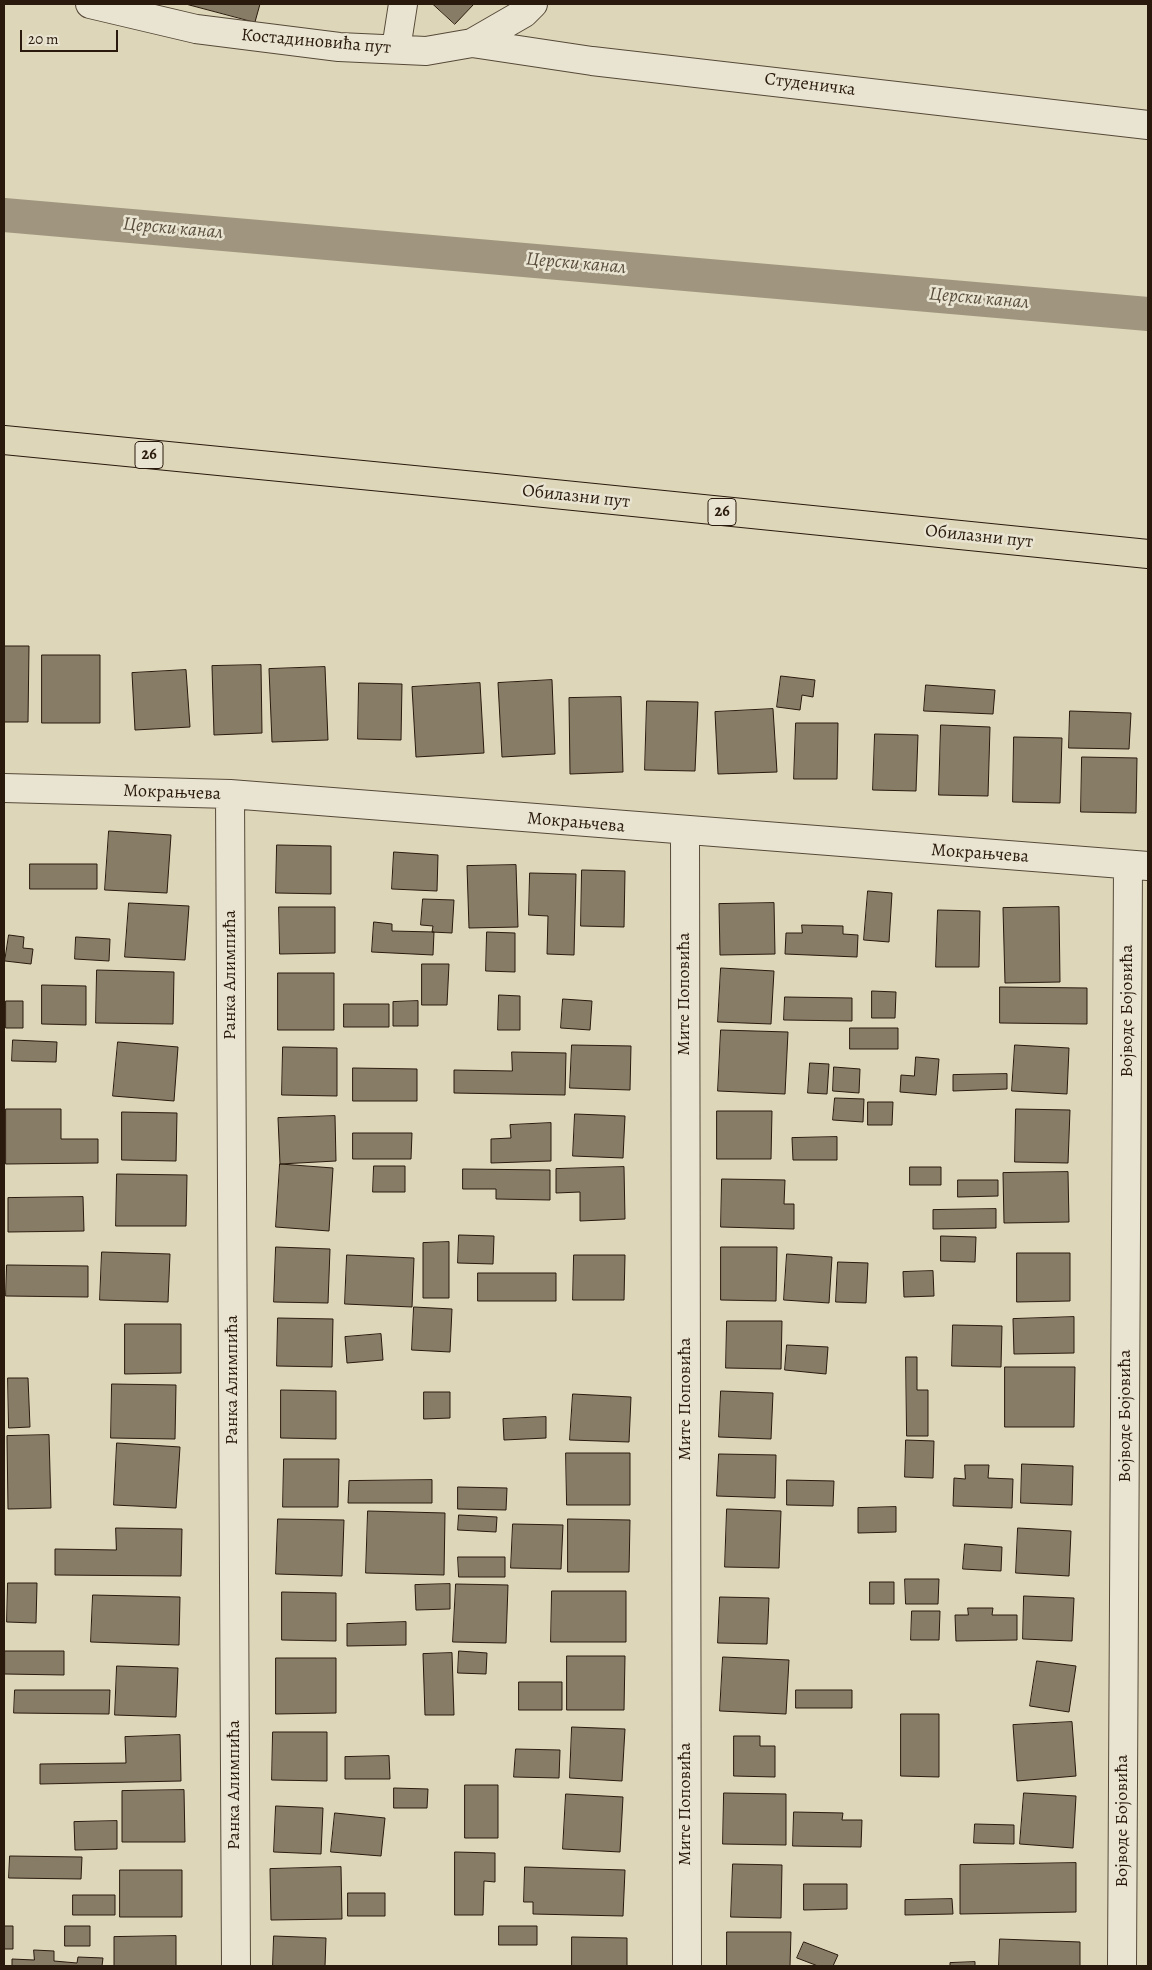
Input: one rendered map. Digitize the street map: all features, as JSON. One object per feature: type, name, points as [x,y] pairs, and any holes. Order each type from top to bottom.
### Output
[{"type":"main road","name":"Обилазни пут","points":[[4,440],[1148,554]]},
{"type":"street","name":"Костадиновића пут","points":[[90,4],[196,29],[339,47],[426,51],[472,43],[524,13],[534,4]]},
{"type":"street","points":[[396,49],[403,4]]},
{"type":"street","name":"Студеничка","points":[[472,43],[592,61],[1148,125]]},
{"type":"street","name":"Мокрањчева","points":[[4,788],[230,794],[1138,866]]},
{"type":"street","name":"Ранка Алимпића","points":[[230,794],[236,1966]]},
{"type":"street","name":"Мите Поповића","points":[[685,831],[687,1966]]},
{"type":"street","name":"Војводе Бојовића","points":[[1122,1966],[1138,866]]},
{"type":"building","points":[[186,4],[260,4],[255,22]]},
{"type":"building","points":[[433,4],[474,4],[455,24]]},
{"type":"building","points":[[4,646],[29,646],[28,722],[4,722]]},
{"type":"building","points":[[42,655],[100,655],[100,723],[42,723]]},
{"type":"building","points":[[261,665],[262,733],[214,735],[212,666]]},
{"type":"building","points":[[325,667],[328,740],[272,742],[269,669]]},
{"type":"building","points":[[186,670],[190,727],[135,730],[132,673]]},
{"type":"building","points":[[781,676],[815,680],[813,697],[802,695],[800,710],[777,707]]},
{"type":"building","points":[[552,680],[555,754],[502,757],[498,683]]},
{"type":"building","points":[[359,683],[402,684],[401,740],[358,739]]},
{"type":"building","points":[[480,683],[484,753],[416,757],[412,687]]},
{"type":"building","points":[[926,685],[995,690],[993,714],[924,711]]},
{"type":"building","points":[[621,697],[623,772],[570,774],[569,698]]},
{"type":"building","points":[[647,701],[698,702],[695,771],[645,770]]},
{"type":"building","points":[[773,709],[777,772],[718,774],[715,712]]},
{"type":"building","points":[[1070,711],[1131,713],[1129,749],[1069,748]]},
{"type":"building","points":[[796,723],[838,723],[837,779],[794,779]]},
{"type":"building","points":[[941,725],[990,727],[988,796],[939,795]]},
{"type":"building","points":[[875,734],[918,735],[916,791],[873,790]]},
{"type":"building","points":[[1014,737],[1062,738],[1060,803],[1013,802]]},
{"type":"building","points":[[1082,757],[1137,758],[1136,813],[1081,812]]},
{"type":"building","points":[[109,831],[171,835],[167,893],[105,890]]},
{"type":"building","points":[[277,845],[331,846],[331,894],[276,893]]},
{"type":"building","points":[[394,852],[438,855],[437,891],[392,889]]},
{"type":"building","points":[[30,864],[97,864],[97,889],[30,889]]},
{"type":"building","points":[[516,865],[518,927],[469,928],[467,866]]},
{"type":"building","points":[[582,870],[625,871],[624,927],[581,926]]},
{"type":"building","points":[[530,873],[576,874],[574,955],[547,954],[548,916],[529,915]]},
{"type":"building","points":[[868,891],[892,893],[889,942],[864,940]]},
{"type":"building","points":[[423,899],[454,900],[452,933],[432,932],[433,926],[421,925]]},
{"type":"building","points":[[129,903],[189,906],[185,960],[125,957]]},
{"type":"building","points":[[774,903],[775,954],[720,955],[719,904]]},
{"type":"building","points":[[279,907],[335,907],[335,953],[280,954]]},
{"type":"building","points":[[1059,907],[1060,982],[1005,983],[1003,908]]},
{"type":"building","points":[[938,910],[980,911],[979,967],[936,967]]},
{"type":"building","points":[[374,922],[392,924],[392,931],[434,932],[433,955],[372,952]]},
{"type":"building","points":[[802,925],[843,926],[843,934],[858,935],[857,957],[785,954],[786,933],[802,933]]},
{"type":"building","points":[[487,932],[515,933],[515,972],[486,971]]},
{"type":"building","points":[[9,935],[24,937],[23,948],[33,949],[31,964],[5,961]]},
{"type":"building","points":[[76,937],[110,939],[109,961],[75,959]]},
{"type":"building","points":[[422,964],[449,964],[447,1005],[422,1005]]},
{"type":"building","points":[[721,968],[774,971],[771,1024],[718,1022]]},
{"type":"building","points":[[97,970],[174,972],[173,1024],[96,1023]]},
{"type":"building","points":[[278,973],[334,973],[334,1030],[278,1030]]},
{"type":"building","points":[[42,985],[86,986],[86,1025],[42,1024]]},
{"type":"building","points":[[1000,987],[1087,988],[1087,1024],[1000,1023]]},
{"type":"building","points":[[872,991],[896,992],[895,1018],[872,1018]]},
{"type":"building","points":[[499,995],[520,996],[520,1030],[498,1030]]},
{"type":"building","points":[[785,997],[852,998],[852,1021],[784,1020]]},
{"type":"building","points":[[563,999],[592,1001],[590,1030],[561,1028]]},
{"type":"building","points":[[6,1001],[23,1001],[23,1028],[6,1028]]},
{"type":"building","points":[[418,1001],[418,1026],[393,1026],[393,1002]]},
{"type":"building","points":[[344,1004],[389,1004],[389,1027],[344,1027]]},
{"type":"building","points":[[850,1028],[898,1028],[898,1049],[850,1049]]},
{"type":"building","points":[[721,1030],[788,1032],[785,1094],[718,1091]]},
{"type":"building","points":[[13,1040],[57,1042],[56,1062],[12,1061]]},
{"type":"building","points":[[118,1042],[178,1047],[174,1101],[113,1096]]},
{"type":"building","points":[[572,1045],[631,1046],[630,1090],[570,1088]]},
{"type":"building","points":[[1015,1045],[1069,1048],[1067,1094],[1012,1091]]},
{"type":"building","points":[[283,1047],[337,1048],[337,1096],[282,1095]]},
{"type":"building","points":[[512,1052],[566,1053],[565,1095],[454,1093],[454,1070],[512,1071]]},
{"type":"building","points":[[916,1057],[939,1059],[936,1095],[900,1092],[901,1075],[914,1076]]},
{"type":"building","points":[[810,1063],[829,1064],[827,1094],[808,1093]]},
{"type":"building","points":[[834,1067],[860,1069],[859,1093],[833,1091]]},
{"type":"building","points":[[353,1068],[417,1069],[417,1101],[353,1101]]},
{"type":"building","points":[[1007,1074],[1007,1089],[953,1091],[953,1075]]},
{"type":"building","points":[[835,1098],[864,1099],[863,1122],[833,1120]]},
{"type":"building","points":[[868,1102],[893,1102],[892,1125],[868,1125]]},
{"type":"building","points":[[6,1109],[61,1109],[61,1139],[98,1139],[98,1163],[6,1164]]},
{"type":"building","points":[[1016,1109],[1070,1110],[1068,1163],[1015,1162]]},
{"type":"building","points":[[717,1111],[772,1111],[771,1159],[717,1159]]},
{"type":"building","points":[[122,1112],[177,1113],[176,1161],[122,1160]]},
{"type":"building","points":[[575,1114],[625,1116],[623,1158],[573,1156]]},
{"type":"building","points":[[335,1116],[336,1161],[280,1164],[278,1118]]},
{"type":"building","points":[[551,1123],[551,1161],[491,1163],[491,1139],[511,1138],[510,1125]]},
{"type":"building","points":[[353,1133],[412,1133],[411,1159],[353,1159]]},
{"type":"building","points":[[837,1137],[837,1160],[793,1160],[792,1138]]},
{"type":"building","points":[[280,1164],[333,1168],[329,1231],[276,1227]]},
{"type":"building","points":[[374,1166],[405,1166],[405,1192],[373,1192]]},
{"type":"building","points":[[624,1167],[625,1219],[580,1221],[580,1192],[556,1193],[556,1169]]},
{"type":"building","points":[[910,1167],[941,1167],[941,1185],[910,1185]]},
{"type":"building","points":[[463,1169],[550,1170],[550,1200],[496,1199],[496,1189],[463,1189]]},
{"type":"building","points":[[1068,1172],[1069,1222],[1004,1223],[1003,1173]]},
{"type":"building","points":[[117,1174],[187,1175],[186,1226],[116,1226]]},
{"type":"building","points":[[722,1179],[785,1180],[784,1204],[794,1204],[794,1229],[721,1227]]},
{"type":"building","points":[[958,1180],[998,1180],[998,1196],[958,1197]]},
{"type":"building","points":[[83,1197],[84,1231],[8,1232],[8,1198]]},
{"type":"building","points":[[996,1209],[996,1228],[933,1229],[933,1210]]},
{"type":"building","points":[[459,1235],[494,1236],[493,1264],[458,1263]]},
{"type":"building","points":[[941,1236],[976,1237],[975,1262],[941,1261]]},
{"type":"building","points":[[449,1242],[449,1298],[423,1298],[423,1243]]},
{"type":"building","points":[[276,1247],[330,1249],[328,1303],[274,1302]]},
{"type":"building","points":[[721,1247],[777,1247],[776,1301],[721,1300]]},
{"type":"building","points":[[102,1252],[170,1254],[168,1302],[100,1300]]},
{"type":"building","points":[[1017,1253],[1070,1253],[1070,1301],[1017,1302]]},
{"type":"building","points":[[787,1254],[832,1257],[829,1303],[784,1300]]},
{"type":"building","points":[[347,1255],[414,1258],[412,1307],[345,1304]]},
{"type":"building","points":[[574,1255],[625,1255],[624,1300],[573,1300]]},
{"type":"building","points":[[838,1262],[868,1263],[866,1303],[836,1302]]},
{"type":"building","points":[[7,1265],[88,1266],[88,1297],[6,1296]]},
{"type":"building","points":[[933,1271],[934,1296],[904,1297],[903,1272]]},
{"type":"building","points":[[478,1273],[556,1273],[556,1301],[478,1301]]},
{"type":"building","points":[[414,1307],[452,1309],[450,1352],[412,1350]]},
{"type":"building","points":[[1074,1317],[1074,1353],[1014,1354],[1013,1319]]},
{"type":"building","points":[[278,1318],[333,1319],[332,1367],[277,1366]]},
{"type":"building","points":[[727,1321],[782,1321],[781,1369],[726,1368]]},
{"type":"building","points":[[125,1324],[181,1324],[181,1373],[125,1374]]},
{"type":"building","points":[[953,1325],[1002,1326],[1001,1367],[952,1366]]},
{"type":"building","points":[[381,1334],[383,1360],[347,1363],[345,1337]]},
{"type":"building","points":[[787,1345],[828,1347],[826,1374],[785,1370]]},
{"type":"building","points":[[906,1357],[917,1357],[917,1390],[928,1390],[928,1436],[907,1436]]},
{"type":"building","points":[[1005,1367],[1075,1367],[1074,1427],[1005,1427]]},
{"type":"building","points":[[8,1378],[28,1378],[30,1427],[9,1428]]},
{"type":"building","points":[[112,1384],[176,1385],[175,1439],[111,1438]]},
{"type":"building","points":[[281,1390],[336,1391],[336,1439],[281,1438]]},
{"type":"building","points":[[721,1391],[773,1393],[771,1439],[719,1437]]},
{"type":"building","points":[[424,1392],[450,1392],[450,1418],[424,1419]]},
{"type":"building","points":[[573,1394],[631,1397],[629,1442],[570,1440]]},
{"type":"building","points":[[546,1417],[546,1438],[504,1440],[503,1419]]},
{"type":"building","points":[[49,1435],[51,1508],[8,1509],[7,1436]]},
{"type":"building","points":[[906,1440],[934,1441],[933,1478],[905,1477]]},
{"type":"building","points":[[117,1443],[180,1447],[176,1508],[114,1505]]},
{"type":"building","points":[[566,1453],[630,1453],[630,1505],[567,1505]]},
{"type":"building","points":[[719,1454],[776,1455],[775,1498],[717,1496]]},
{"type":"building","points":[[284,1459],[339,1459],[338,1507],[283,1507]]},
{"type":"building","points":[[1022,1464],[1073,1466],[1072,1505],[1021,1503]]},
{"type":"building","points":[[965,1465],[989,1465],[988,1478],[1013,1479],[1012,1508],[953,1506],[954,1478],[965,1479]]},
{"type":"building","points":[[432,1480],[432,1503],[348,1503],[349,1481]]},
{"type":"building","points":[[787,1480],[834,1481],[833,1506],[787,1505]]},
{"type":"building","points":[[458,1487],[507,1488],[506,1510],[458,1509]]},
{"type":"building","points":[[896,1507],[896,1532],[858,1533],[858,1508]]},
{"type":"building","points":[[727,1509],[781,1511],[779,1568],[725,1567]]},
{"type":"building","points":[[368,1511],[445,1513],[444,1575],[366,1573]]},
{"type":"building","points":[[459,1515],[497,1517],[496,1532],[458,1530]]},
{"type":"building","points":[[278,1519],[344,1520],[342,1576],[276,1574]]},
{"type":"building","points":[[568,1519],[630,1520],[629,1572],[568,1572]]},
{"type":"building","points":[[513,1524],[563,1525],[561,1569],[511,1568]]},
{"type":"building","points":[[116,1528],[182,1529],[181,1576],[55,1575],[55,1549],[116,1550]]},
{"type":"building","points":[[1018,1528],[1071,1531],[1069,1576],[1016,1573]]},
{"type":"building","points":[[965,1544],[1002,1547],[1001,1571],[963,1569]]},
{"type":"building","points":[[458,1557],[505,1557],[505,1577],[459,1577]]},
{"type":"building","points":[[905,1579],[939,1579],[938,1604],[906,1604]]},
{"type":"building","points":[[870,1582],[894,1582],[894,1604],[870,1604]]},
{"type":"building","points":[[8,1583],[37,1583],[36,1623],[7,1622]]},
{"type":"building","points":[[450,1584],[450,1609],[416,1610],[415,1585]]},
{"type":"building","points":[[456,1584],[508,1585],[506,1643],[453,1642]]},
{"type":"building","points":[[552,1591],[626,1591],[626,1642],[551,1642]]},
{"type":"building","points":[[282,1592],[336,1593],[336,1641],[282,1640]]},
{"type":"building","points":[[93,1595],[180,1597],[179,1645],[91,1642]]},
{"type":"building","points":[[1024,1596],[1074,1598],[1072,1641],[1023,1639]]},
{"type":"building","points":[[720,1597],[769,1598],[767,1644],[718,1643]]},
{"type":"building","points":[[968,1608],[993,1608],[992,1615],[1017,1615],[1017,1640],[956,1641],[955,1615],[968,1615]]},
{"type":"building","points":[[912,1611],[940,1611],[939,1640],[911,1640]]},
{"type":"building","points":[[406,1622],[406,1645],[347,1646],[347,1624]]},
{"type":"building","points":[[5,1651],[64,1651],[64,1675],[5,1674]]},
{"type":"building","points":[[459,1651],[487,1653],[486,1674],[458,1673]]},
{"type":"building","points":[[452,1653],[454,1715],[425,1715],[423,1654]]},
{"type":"building","points":[[567,1656],[625,1656],[624,1710],[567,1710]]},
{"type":"building","points":[[723,1657],[789,1660],[786,1714],[720,1711]]},
{"type":"building","points":[[276,1658],[336,1658],[336,1713],[276,1714]]},
{"type":"building","points":[[1037,1661],[1076,1666],[1069,1712],[1030,1706]]},
{"type":"building","points":[[117,1666],[178,1668],[176,1717],[115,1715]]},
{"type":"building","points":[[519,1682],[562,1682],[562,1710],[519,1710]]},
{"type":"building","points":[[15,1690],[110,1690],[109,1714],[14,1713]]},
{"type":"building","points":[[796,1690],[852,1690],[852,1708],[796,1708]]},
{"type":"building","points":[[901,1714],[939,1714],[939,1777],[901,1776]]},
{"type":"building","points":[[1072,1722],[1076,1776],[1017,1781],[1013,1725]]},
{"type":"building","points":[[572,1727],[625,1729],[622,1781],[570,1778]]},
{"type":"building","points":[[273,1732],[327,1732],[327,1781],[272,1780]]},
{"type":"building","points":[[180,1735],[181,1781],[40,1784],[40,1764],[126,1763],[125,1737]]},
{"type":"building","points":[[734,1736],[760,1736],[760,1746],[775,1746],[775,1777],[734,1776]]},
{"type":"building","points":[[516,1749],[560,1750],[559,1778],[514,1777]]},
{"type":"building","points":[[389,1756],[390,1779],[345,1779],[345,1757]]},
{"type":"building","points":[[465,1785],[498,1785],[498,1838],[465,1838]]},
{"type":"building","points":[[394,1788],[428,1789],[427,1808],[394,1808]]},
{"type":"building","points":[[184,1790],[185,1842],[122,1842],[122,1791]]},
{"type":"building","points":[[724,1793],[786,1794],[786,1845],[723,1844]]},
{"type":"building","points":[[1024,1793],[1076,1796],[1073,1848],[1020,1844]]},
{"type":"building","points":[[566,1794],[623,1797],[620,1852],[563,1849]]},
{"type":"building","points":[[276,1806],[323,1808],[321,1854],[274,1852]]},
{"type":"building","points":[[794,1812],[843,1813],[842,1820],[862,1820],[861,1847],[793,1846]]},
{"type":"building","points":[[335,1813],[385,1818],[381,1856],[331,1852]]},
{"type":"building","points":[[117,1821],[117,1849],[75,1850],[74,1822]]},
{"type":"building","points":[[975,1824],[1014,1825],[1014,1844],[974,1843]]},
{"type":"building","points":[[455,1852],[495,1853],[495,1882],[484,1881],[483,1915],[455,1915]]},
{"type":"building","points":[[10,1856],[82,1857],[81,1879],[9,1878]]},
{"type":"building","points":[[1076,1863],[1076,1912],[960,1914],[960,1865]]},
{"type":"building","points":[[733,1864],[782,1865],[781,1918],[731,1917]]},
{"type":"building","points":[[341,1867],[342,1919],[271,1920],[270,1869]]},
{"type":"building","points":[[525,1867],[625,1870],[623,1916],[533,1914],[533,1902],[524,1902]]},
{"type":"building","points":[[120,1870],[182,1870],[182,1917],[120,1917]]},
{"type":"building","points":[[804,1884],[847,1884],[847,1909],[804,1910]]},
{"type":"building","points":[[348,1893],[385,1893],[385,1916],[348,1916]]},
{"type":"building","points":[[73,1895],[115,1895],[115,1915],[73,1915]]},
{"type":"building","points":[[952,1899],[953,1914],[905,1915],[905,1900]]},
{"type":"building","points":[[4,1926],[13,1926],[13,1949],[4,1949]]},
{"type":"building","points":[[65,1926],[90,1926],[90,1946],[65,1946]]},
{"type":"building","points":[[499,1926],[537,1926],[537,1945],[499,1945]]},
{"type":"building","points":[[727,1932],[791,1932],[790,1966],[727,1966]]},
{"type":"building","points":[[176,1936],[176,1966],[114,1966],[114,1937]]},
{"type":"building","points":[[274,1936],[326,1938],[325,1966],[273,1966]]},
{"type":"building","points":[[572,1937],[627,1938],[627,1966],[572,1966]]},
{"type":"building","points":[[1000,1939],[1080,1942],[1080,1966],[999,1966]]},
{"type":"building","points":[[804,1942],[838,1955],[833,1966],[818,1966],[797,1958]]},
{"type":"building","points":[[34,1950],[54,1951],[54,1961],[77,1963],[78,1957],[103,1958],[102,1966],[12,1966],[12,1959],[34,1960]]},
{"type":"building","points":[[975,1962],[975,1966],[950,1966],[950,1963]]},
{"type":"waterway","name":"Церски канал","points":[[4,215],[1148,314]]}]
